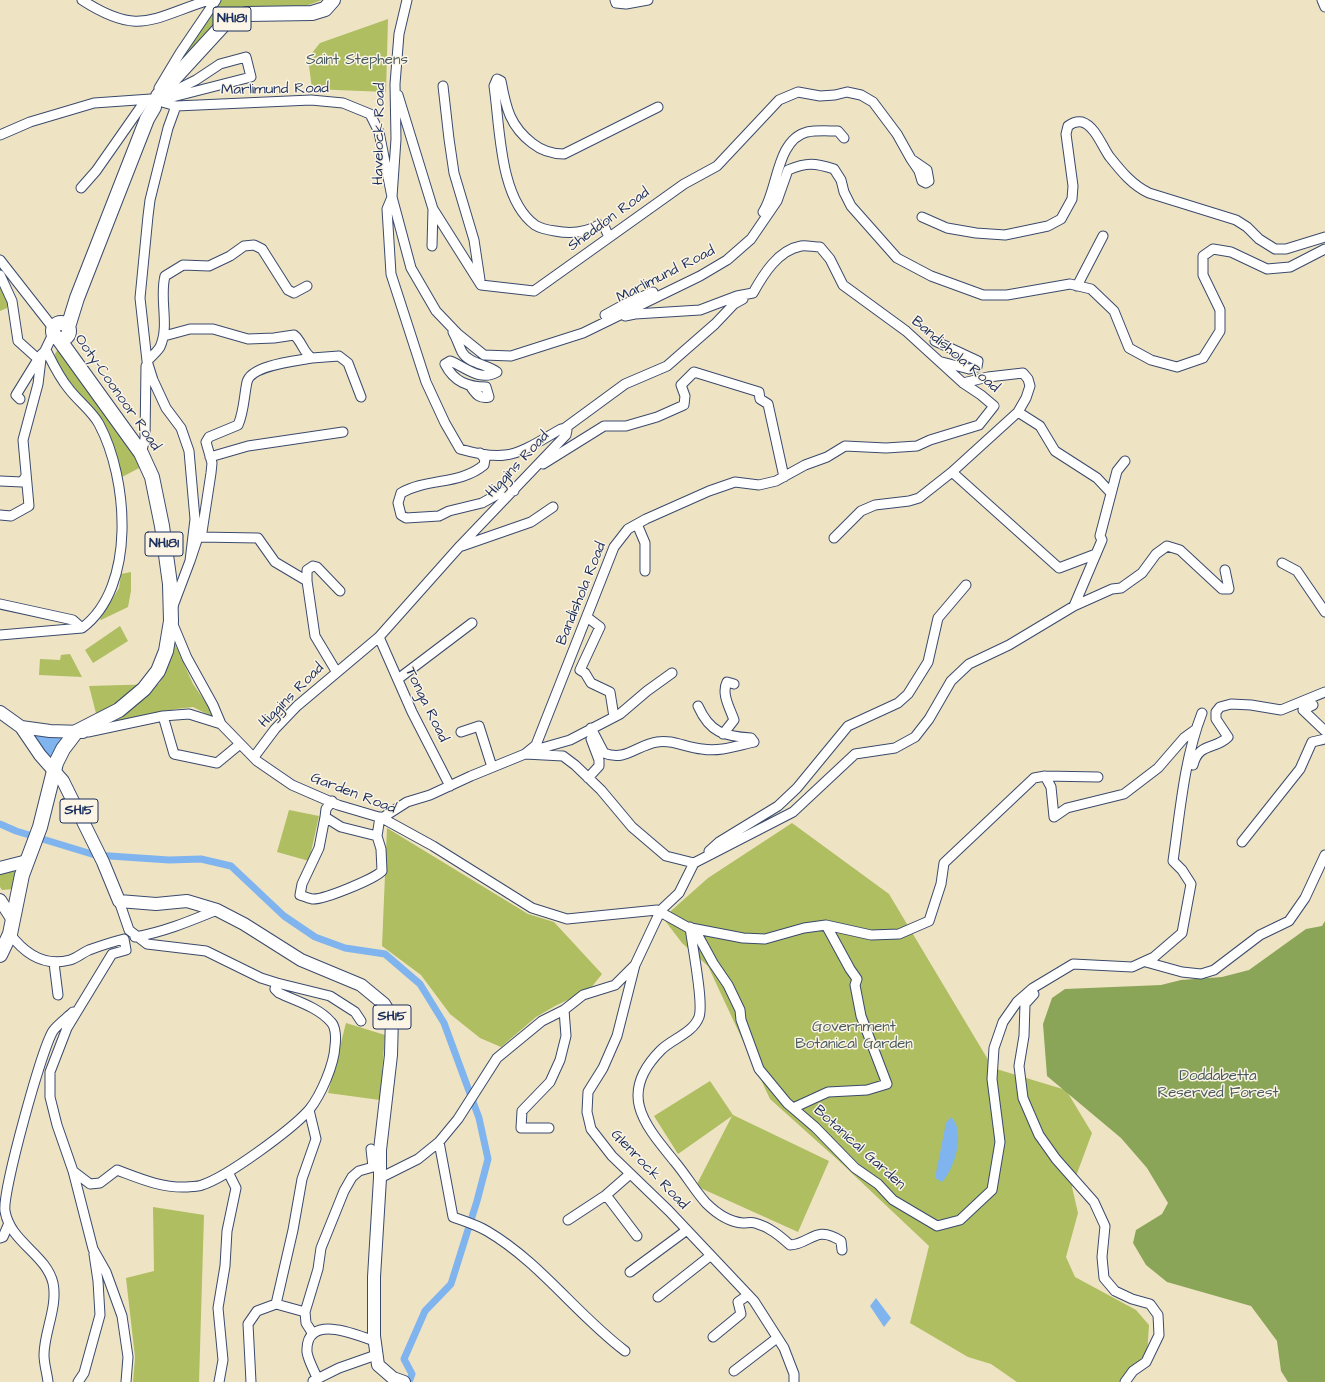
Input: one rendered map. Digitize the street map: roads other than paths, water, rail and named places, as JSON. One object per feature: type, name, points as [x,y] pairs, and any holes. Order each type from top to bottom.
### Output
[{"type":"highway","name":"Ooty-Coonoor Road","points":[[55,771],[56,763],[63,750],[87,728],[119,710],[144,689],[158,671],[166,651],[172,616],[159,504],[152,477],[141,453],[74,360],[59,331],[77,298],[147,119],[156,100],[207,41],[225,23],[247,14],[312,13],[326,9],[333,0]]},
{"type":"highway","name":"NH181","points":[[0,955],[10,934],[22,876],[40,827],[55,771]]},
{"type":"main road","points":[[0,712],[21,727],[40,755],[55,771]]},
{"type":"main road","points":[[21,727],[87,728]]},
{"type":"main road","name":"SH15","points":[[55,771],[63,781],[101,858],[119,901],[156,904],[187,901],[217,910],[244,924],[301,960],[361,985],[384,1004],[392,1017],[392,1047],[378,1170],[374,1277],[374,1342],[377,1360]]},
{"type":"main road","points":[[2,867],[28,858]]},
{"type":"main road","points":[[2,867],[22,876]]},
{"type":"main road","points":[[13,920],[0,898],[18,896]]},
{"type":"main road","points":[[377,1360],[393,1378],[404,1382]]},
{"type":"street","points":[[82,0],[108,16],[130,22],[155,20],[209,0]]},
{"type":"street","points":[[81,188],[156,100],[180,53],[216,0]]},
{"type":"street","name":"Havelock Road","points":[[392,197],[396,139],[395,84],[399,34],[407,0]]},
{"type":"street","points":[[615,0],[616,3],[626,4],[648,0]]},
{"type":"street","points":[[1322,0],[1325,7]]},
{"type":"street","points":[[0,135],[30,122],[94,103],[156,100],[250,77],[246,57],[220,64],[196,80],[156,100]]},
{"type":"street","points":[[609,237],[604,226],[599,225],[589,231],[578,233],[543,229],[534,224],[518,206],[513,196],[507,174],[494,86],[497,79],[501,81],[509,116],[520,134],[540,150],[553,154],[564,154],[658,107]]},
{"type":"street","points":[[395,84],[433,208],[481,286]]},
{"type":"street","points":[[443,86],[448,139],[454,173],[474,240],[481,286]]},
{"type":"street","name":"Sheddon Road","points":[[481,286],[534,291],[684,184],[716,166],[779,100],[798,92],[820,96],[835,95],[846,92],[861,95],[873,102],[896,134],[911,159]]},
{"type":"street","name":"Marlimund Road","points":[[156,100],[176,106],[311,100],[343,103],[370,114],[379,132],[392,197],[411,268],[436,311],[458,334],[484,355],[511,356],[575,334],[583,333],[700,276],[727,260],[751,239],[777,201],[788,170],[801,165],[815,163],[834,169],[841,180],[844,192],[851,206],[897,258],[931,276],[983,296],[1007,295],[1070,284],[1091,289],[1114,311],[1129,348],[1151,360],[1177,367],[1203,358],[1220,331],[1220,310],[1202,275],[1203,256],[1213,249],[1231,252],[1267,269],[1290,267],[1325,249]]},
{"type":"street","points":[[176,106],[168,128],[150,200],[140,298],[147,361],[153,380],[166,408],[181,428],[190,451],[195,519],[190,562]]},
{"type":"street","points":[[922,217],[947,228],[976,233],[1005,235],[1048,226],[1061,219],[1072,199],[1073,186],[1066,134],[1068,126],[1074,122],[1083,122],[1092,130],[1108,155],[1128,178],[1138,187],[1149,193],[1236,220],[1247,227],[1258,239],[1275,249],[1286,249],[1325,237]]},
{"type":"street","points":[[575,334],[625,304],[700,271],[723,257],[748,234],[768,204],[781,161],[795,137],[807,132],[838,131],[844,138]]},
{"type":"street","name":"Higgins Road","points":[[254,757],[274,729],[297,706],[336,671],[378,637],[460,546],[514,491],[566,434],[565,428],[526,448],[506,456],[460,449],[445,423],[426,382],[391,274],[387,209],[392,197]]},
{"type":"street","points":[[432,246],[433,208]]},
{"type":"street","points":[[1078,286],[1104,236]]},
{"type":"street","points":[[141,453],[145,440],[145,373],[147,361],[159,348],[164,336],[162,287],[165,276],[183,265],[209,266],[230,256],[244,246],[254,245],[262,249],[288,290],[294,293],[306,286]]},
{"type":"street","name":"Bandishola Road","points":[[381,817],[407,802],[430,795],[524,754],[536,745],[614,547],[628,529],[710,491],[735,482],[758,485],[776,482],[805,465],[827,457],[845,446],[886,448],[917,446],[930,440],[979,425],[994,406],[963,383],[906,331],[843,285],[830,259],[820,247],[801,246],[789,250],[766,271],[753,294]]},
{"type":"street","points":[[0,260],[59,331],[41,359],[38,384],[23,440],[29,506],[11,516],[0,515]]},
{"type":"street","points":[[0,275],[12,301],[18,341],[38,359]]},
{"type":"street","points":[[608,320],[635,314],[700,310],[737,296],[753,294]]},
{"type":"street","points":[[565,428],[625,384],[667,366],[715,324],[734,304],[753,294]]},
{"type":"street","points":[[445,319],[457,339],[463,354],[475,362],[489,366],[497,372],[490,376],[482,375],[469,372],[450,361],[445,364],[449,373],[471,387]]},
{"type":"street","points":[[164,336],[190,329],[213,329],[248,339],[274,338],[294,335],[299,339],[308,356],[312,358]]},
{"type":"street","points":[[935,341],[978,361],[977,367],[969,369],[940,362]]},
{"type":"street","points":[[20,399],[16,395],[38,359],[46,350]]},
{"type":"street","points":[[0,635],[82,628],[92,621],[112,586],[120,554],[122,533],[120,490],[109,445],[98,422],[66,385],[46,350]]},
{"type":"street","points":[[221,724],[213,705],[187,658],[172,616],[190,562],[202,532],[212,473],[206,442],[209,437],[238,425],[241,418],[248,380],[253,373],[265,368],[312,358],[339,356],[348,363],[361,397]]},
{"type":"street","points":[[534,469],[604,426],[626,426],[657,417],[684,405],[685,396],[681,385],[694,372],[759,392],[760,399],[768,404],[784,477]]},
{"type":"street","points":[[834,538],[861,511],[875,505],[909,501],[919,498],[952,472],[1018,412],[1026,398],[1030,386],[1028,379],[1023,373],[988,377],[963,383]]},
{"type":"street","points":[[1018,412],[1040,426],[1055,451],[1097,478],[1111,493]]},
{"type":"street","points":[[210,457],[248,446],[343,432]]},
{"type":"street","points":[[480,453],[485,458],[484,465],[474,473],[458,478],[411,487],[401,493],[398,503],[401,515],[406,518],[439,516],[449,511],[482,503],[502,492],[514,491]]},
{"type":"street","points":[[1074,606],[1102,540],[1100,536],[1117,471],[1125,461]]},
{"type":"street","points":[[952,472],[1059,568],[1096,554]]},
{"type":"street","points":[[0,481],[22,482],[26,476]]},
{"type":"street","points":[[460,546],[531,522],[554,507]]},
{"type":"street","points":[[637,524],[645,543],[645,571]]},
{"type":"street","points":[[199,537],[258,538],[275,562],[307,581]]},
{"type":"street","points":[[524,754],[563,756],[588,778],[632,827],[666,856],[694,863],[793,812],[855,754],[896,748],[916,737],[929,719],[950,681],[969,664],[1009,645],[1074,606],[1112,590],[1121,588],[1142,573],[1156,554],[1167,546],[1180,550],[1222,589],[1229,589],[1225,570]]},
{"type":"street","points":[[1282,563],[1297,571],[1325,612]]},
{"type":"street","points":[[336,671],[315,636],[307,581],[307,570],[310,567],[315,566],[340,591]]},
{"type":"street","points":[[313,1334],[306,1323],[305,1312],[318,1269],[321,1248],[344,1191],[352,1177],[359,1171],[378,1170],[418,1158],[439,1142],[458,1119],[497,1058],[542,1021],[564,1010],[583,995],[615,985],[635,965],[660,912],[679,892],[694,863],[719,842],[778,806],[797,788],[848,726],[898,703],[908,694],[928,662],[938,618],[966,585]]},
{"type":"street","points":[[0,604],[73,620],[82,628]]},
{"type":"street","points":[[587,617],[600,627],[580,670],[585,673],[591,683],[610,692],[614,717]]},
{"type":"street","points":[[398,679],[472,623]]},
{"type":"street","name":"Tonga Road","points":[[378,637],[450,786]]},
{"type":"street","points":[[524,754],[570,740],[614,717],[672,673]]},
{"type":"street","points":[[723,734],[734,720],[726,697],[725,687],[727,682],[734,684]]},
{"type":"street","points":[[1182,800],[1188,790],[1195,756],[1205,748],[1225,740],[1228,737],[1216,719],[1216,712],[1220,707],[1231,704],[1251,705],[1281,710],[1325,692]]},
{"type":"street","points":[[1313,705],[1303,710],[1325,730]]},
{"type":"street","points":[[589,729],[604,753],[613,757],[626,754],[655,742],[667,741],[700,749],[718,751],[754,742],[751,738],[723,734],[706,722],[698,706]]},
{"type":"street","points":[[1125,1382],[1133,1371],[1146,1362],[1159,1335],[1158,1315],[1150,1304],[1132,1299],[1115,1291],[1104,1278],[1102,1256],[1105,1226],[1094,1202],[1056,1159],[1039,1135],[1023,1098],[1019,1066],[1024,1036],[1025,1004],[1049,978],[1073,964],[1132,967],[1146,962],[1182,933],[1191,884],[1182,870],[1173,861],[1182,800],[1195,730],[1202,713]]},
{"type":"street","name":"Garden Road","points":[[87,728],[163,716],[189,714],[221,724],[254,757],[292,785],[332,802],[381,817],[433,846],[532,908],[567,919],[660,912]]},
{"type":"street","points":[[163,716],[174,754],[217,763],[240,744]]},
{"type":"street","points":[[461,732],[479,726],[492,767]]},
{"type":"street","points":[[588,778],[599,766],[599,760],[589,729]]},
{"type":"street","points":[[1045,776],[1051,787],[1054,818],[1067,808],[1124,794],[1158,768],[1184,738],[1195,730]]},
{"type":"street","points":[[1242,842],[1300,769],[1312,742],[1325,739]]},
{"type":"street","points":[[826,925],[871,935],[899,934],[929,920],[940,884],[944,863],[1034,778],[1045,776],[1098,777]]},
{"type":"street","points":[[332,802],[326,808],[319,848],[302,884],[300,895],[312,899],[351,888],[378,875],[382,871],[381,849],[377,836],[381,817]]},
{"type":"street","points":[[325,817],[341,827],[377,836]]},
{"type":"street","points":[[1146,962],[1182,972],[1201,974],[1214,970],[1260,935],[1289,921],[1305,898],[1325,855]]},
{"type":"street","points":[[119,901],[129,930],[147,944],[206,951],[261,978],[279,984],[330,996],[355,1012],[361,1021]]},
{"type":"street","points":[[10,934],[19,947],[37,958],[54,963],[71,960],[87,951],[124,939],[139,937],[176,926],[217,910]]},
{"type":"street","name":"Botanical Garden","points":[[660,912],[690,927],[696,932],[712,963],[728,985],[740,1010],[741,1020],[759,1069],[793,1108],[815,1127],[855,1168],[878,1184],[893,1200],[937,1226],[960,1220],[992,1190],[1000,1142],[992,1079],[994,1048],[1003,1022],[1017,1002],[1033,988],[1049,978]]},
{"type":"street","name":"Botanical Garden","points":[[690,927],[736,936],[765,939],[804,928],[826,925],[857,979],[855,985],[862,1016],[868,1030],[875,1056],[887,1084],[867,1090],[828,1092],[793,1108]]},
{"type":"street","points":[[690,927],[700,1003],[699,1017],[690,1030],[661,1050],[648,1065],[637,1097],[640,1113],[664,1149],[706,1203],[723,1217],[742,1222],[753,1222],[766,1227],[777,1233],[790,1245],[796,1245],[816,1235],[834,1237],[840,1241],[842,1250]]},
{"type":"street","points":[[78,1382],[84,1373],[100,1315],[99,1288],[93,1249],[73,1172],[57,1125],[50,1097],[50,1072],[67,1028],[85,1001],[112,954],[126,950],[124,939]]},
{"type":"street","points":[[54,963],[58,995]]},
{"type":"street","name":"Glenrock Road","points":[[635,965],[617,1036],[603,1068],[588,1092],[587,1112],[591,1128],[612,1156],[687,1230],[748,1295],[784,1348],[794,1374],[794,1382]]},
{"type":"street","points":[[73,1172],[90,1184],[100,1183],[117,1170],[149,1183],[173,1188],[202,1186],[228,1172],[279,1136],[309,1110],[324,1082],[334,1057],[336,1039],[332,1023],[314,1008],[279,993],[275,989],[279,984]]},
{"type":"street","points":[[48,1382],[44,1356],[52,1305],[52,1282],[44,1265],[15,1234],[5,1211],[5,1201],[12,1167],[35,1080],[53,1031],[85,1001]]},
{"type":"street","points":[[549,1128],[521,1128],[522,1111],[550,1082],[560,1060],[566,1036],[564,1010]]},
{"type":"street","points":[[276,1304],[293,1230],[302,1179],[316,1139],[309,1110]]},
{"type":"street","points":[[439,1142],[453,1217],[486,1230],[520,1253],[601,1333],[625,1351]]},
{"type":"street","points":[[372,1149],[378,1170]]},
{"type":"street","points":[[219,1382],[223,1360],[218,1308],[225,1266],[227,1231],[236,1188],[228,1172]]},
{"type":"street","points":[[568,1220],[606,1195],[630,1174]]},
{"type":"street","points":[[606,1195],[637,1236]]},
{"type":"street","points":[[0,1238],[3,1237],[9,1223]]},
{"type":"street","points":[[630,1272],[687,1230]]},
{"type":"street","points":[[93,1249],[106,1272],[122,1316],[128,1357],[126,1382]]},
{"type":"street","points":[[658,1297],[710,1256]]},
{"type":"street","points":[[714,1337],[741,1314],[738,1302],[748,1295]]},
{"type":"street","points":[[251,1382],[248,1324],[257,1311],[276,1304],[305,1312]]},
{"type":"street","points":[[374,1342],[342,1329],[328,1328],[313,1334],[310,1338],[307,1352],[315,1380],[338,1368],[377,1360]]},
{"type":"street","points":[[734,1371],[777,1338]]},
{"type":"water","points":[[68,735],[50,761],[33,736]]},
{"type":"water","points":[[951,1117],[958,1131],[957,1150],[951,1168],[942,1182],[935,1178],[946,1123]]},
{"type":"water","points":[[876,1298],[891,1318],[884,1327],[870,1306]]},
{"type":"waterway","points":[[0,824],[16,831],[95,855],[169,860],[201,859],[231,866],[284,916],[315,937],[345,948],[385,954],[420,984],[444,1023],[479,1118],[488,1159],[477,1201],[451,1284],[425,1311],[404,1359],[412,1374],[409,1382]]},
{"type":"park label","name":"Saint Stephens","points":[[357,61]]},
{"type":"park label","name":"Government Botanical Garden","points":[[854,1036]]},
{"type":"park label","name":"Doddabetta Reserved Forest","points":[[1218,1086]]}]
